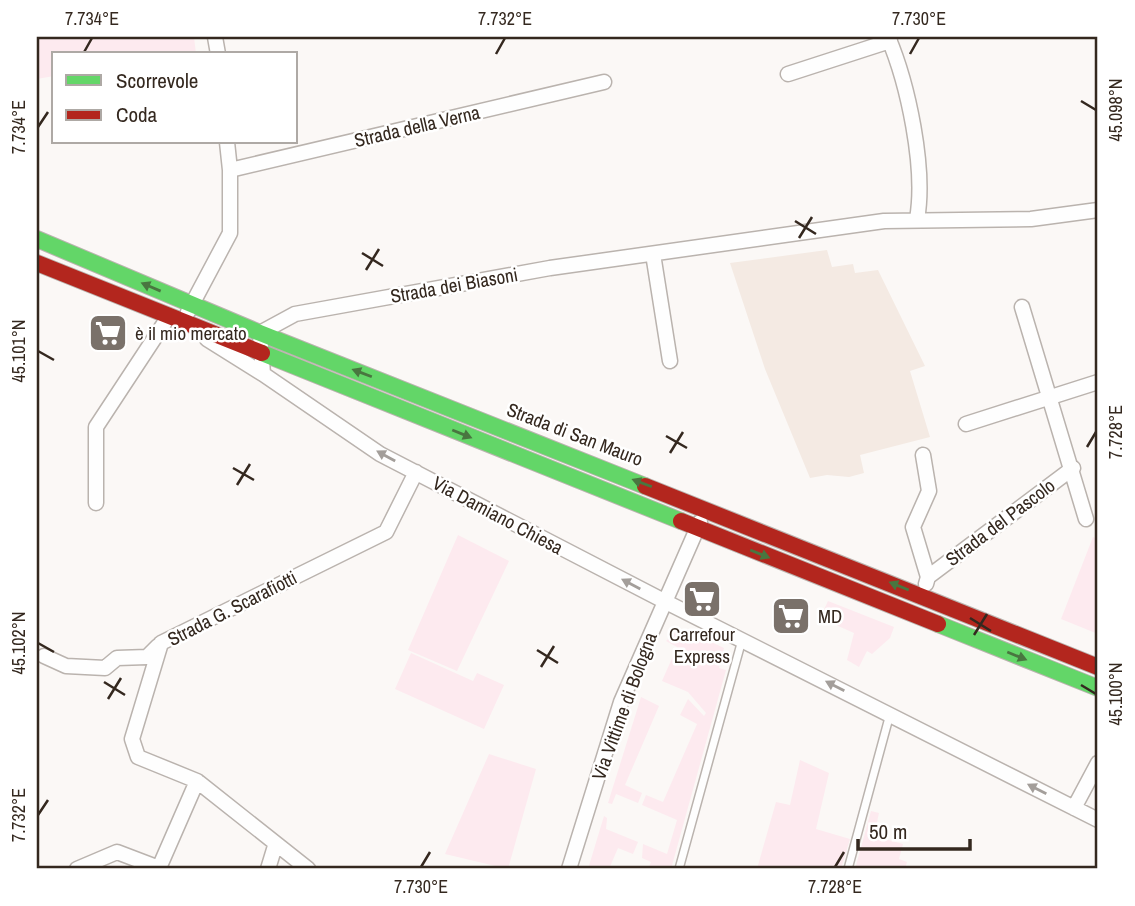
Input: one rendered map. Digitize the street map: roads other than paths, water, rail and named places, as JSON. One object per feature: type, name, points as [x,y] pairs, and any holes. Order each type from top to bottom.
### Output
[{"type":"main road","name":"Strada di San Mauro","points":[[37,239],[260,332],[706,508],[1098,667]]},
{"type":"main road","points":[[37,263],[1098,688]]},
{"type":"street","points":[[788,74],[889,39],[905,88],[921,195],[917,219]]},
{"type":"street","name":"Strada della Verna","points":[[230,170],[604,82]]},
{"type":"street","points":[[96,503],[96,427],[176,319],[192,304],[230,233],[232,205],[227,144]]},
{"type":"street","name":"Strada dei Biasoni","points":[[260,332],[295,314],[550,268],[917,219],[1031,219],[1098,210]]},
{"type":"street","points":[[37,230],[66,251]]},
{"type":"street","points":[[653,254],[670,361]]},
{"type":"street","name":"Strada del Pascolo","points":[[1022,307],[1073,468],[1086,519]]},
{"type":"street","name":"Via Damiano Chiesa","points":[[176,319],[264,374],[380,454],[1098,820]]},
{"type":"street","points":[[260,332],[264,374]]},
{"type":"street","points":[[966,424],[1098,382]]},
{"type":"street","points":[[922,595],[928,577],[913,527],[929,491],[923,455]]},
{"type":"street","name":"Strada del Pascolo","points":[[928,577],[1073,468]]},
{"type":"street","name":"Strada G. Scarafiotti","points":[[308,869],[275,846],[197,781],[138,757],[132,748],[132,739],[161,643],[386,532],[416,472]]},
{"type":"street","name":"Via Vittime di Bologna","points":[[569,869],[621,702],[706,508]]},
{"type":"street","points":[[44,656],[66,666],[105,667],[117,658],[147,657],[161,643]]},
{"type":"street","points":[[1074,808],[1098,763]]},
{"type":"street","points":[[78,869],[117,852],[159,868],[197,781]]},
{"type":"street","points":[[268,869],[275,846]]},
{"type":"lane","points":[[679,869],[742,639]]},
{"type":"lane","points":[[848,869],[890,713]]},
{"type":"place","name":"è il mio mercato","points":[[108,333]]},
{"type":"place","name":"Carrefour Express","points":[[702,599]]},
{"type":"place","name":"MD","points":[[791,616]]}]
